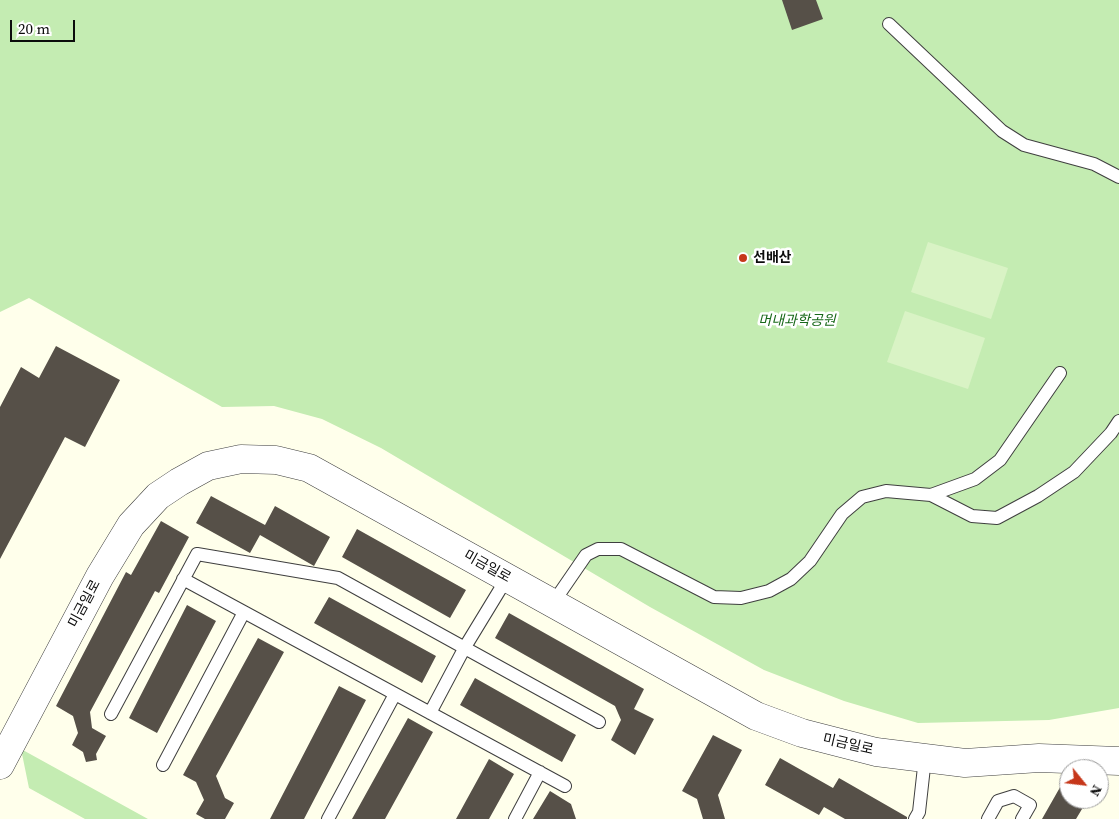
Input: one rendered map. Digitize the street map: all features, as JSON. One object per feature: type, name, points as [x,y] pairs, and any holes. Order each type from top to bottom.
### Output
[{"type":"street","name":"미금일로","points":[[0,765],[100,576],[132,525],[158,496],[179,482],[208,466],[242,459],[276,460],[309,468],[756,716],[831,742],[876,752],[965,763],[1039,758],[1119,761]]},
{"type":"lane","points":[[889,24],[1002,131],[1024,145],[1094,164],[1119,177]]},
{"type":"lane","points":[[931,495],[976,479],[1000,460],[1060,374]]},
{"type":"lane","points":[[553,603],[586,554],[598,549],[621,549],[714,597],[742,598],[769,591],[791,578],[810,561],[842,514],[862,497],[886,491],[931,495],[972,516],[997,518],[1038,496],[1074,472],[1111,433],[1119,421]]},
{"type":"lane","points":[[111,714],[197,554],[338,578],[600,722]]},
{"type":"lane","points":[[430,713],[465,647],[506,578]]},
{"type":"lane","points":[[183,579],[565,786]]},
{"type":"lane","points":[[163,765],[244,612]]},
{"type":"lane","points":[[328,819],[395,694]]},
{"type":"lane","points":[[915,819],[919,812],[925,758]]},
{"type":"lane","points":[[515,819],[540,772]]},
{"type":"lane","points":[[988,819],[998,801],[1014,796],[1030,805],[1022,819]]},
{"type":"green space","name":"머내과학공원","points":[[0,0],[1119,0],[1119,708],[1049,720],[918,723],[844,701],[764,670],[650,607],[381,448],[322,419],[274,406],[222,407],[29,298],[0,312]]},
{"type":"green space","points":[[928,242],[1008,268],[991,319],[911,292]]},
{"type":"green space","points":[[905,311],[985,338],[968,389],[887,362]]},
{"type":"green space","points":[[21,749],[148,819],[85,819],[29,788]]},
{"type":"building","points":[[782,0],[816,0],[823,19],[792,30]]},
{"type":"building","points":[[56,346],[120,380],[85,447],[65,437],[0,559],[0,407],[21,367],[39,378]]},
{"type":"building","points":[[211,496],[265,525],[275,506],[330,537],[314,566],[260,535],[250,553],[196,523]]},
{"type":"building","points":[[161,521],[189,537],[159,593],[155,591],[90,712],[92,728],[106,736],[96,754],[97,760],[86,762],[83,752],[72,745],[78,733],[73,716],[56,706],[126,572],[131,575]]},
{"type":"building","points":[[357,529],[466,590],[450,618],[342,557]]},
{"type":"building","points":[[329,597],[436,656],[422,683],[314,623]]},
{"type":"building","points":[[187,605],[216,621],[157,733],[129,718]]},
{"type":"building","points":[[509,613],[644,689],[634,709],[654,719],[635,755],[611,740],[621,720],[615,706],[495,638]]},
{"type":"building","points":[[258,638],[284,652],[216,776],[225,798],[234,803],[225,819],[205,819],[196,814],[204,800],[196,782],[183,775]]},
{"type":"building","points":[[475,678],[576,735],[562,762],[460,705]]},
{"type":"building","points":[[339,686],[366,700],[304,819],[270,819]]},
{"type":"building","points":[[408,718],[433,732],[385,819],[352,819]]},
{"type":"building","points":[[713,735],[742,750],[718,795],[725,819],[703,819],[697,799],[682,791]]},
{"type":"building","points":[[780,758],[833,788],[839,778],[907,817],[907,819],[845,819],[824,807],[819,815],[765,785]]},
{"type":"building","points":[[489,759],[514,774],[489,819],[456,819]]},
{"type":"building","points":[[1059,789],[1059,809],[1082,809],[1076,819],[1042,819]]},
{"type":"building","points":[[550,791],[571,804],[576,819],[533,819]]},
{"type":"place","name":"선배산","points":[[743,258]]}]
